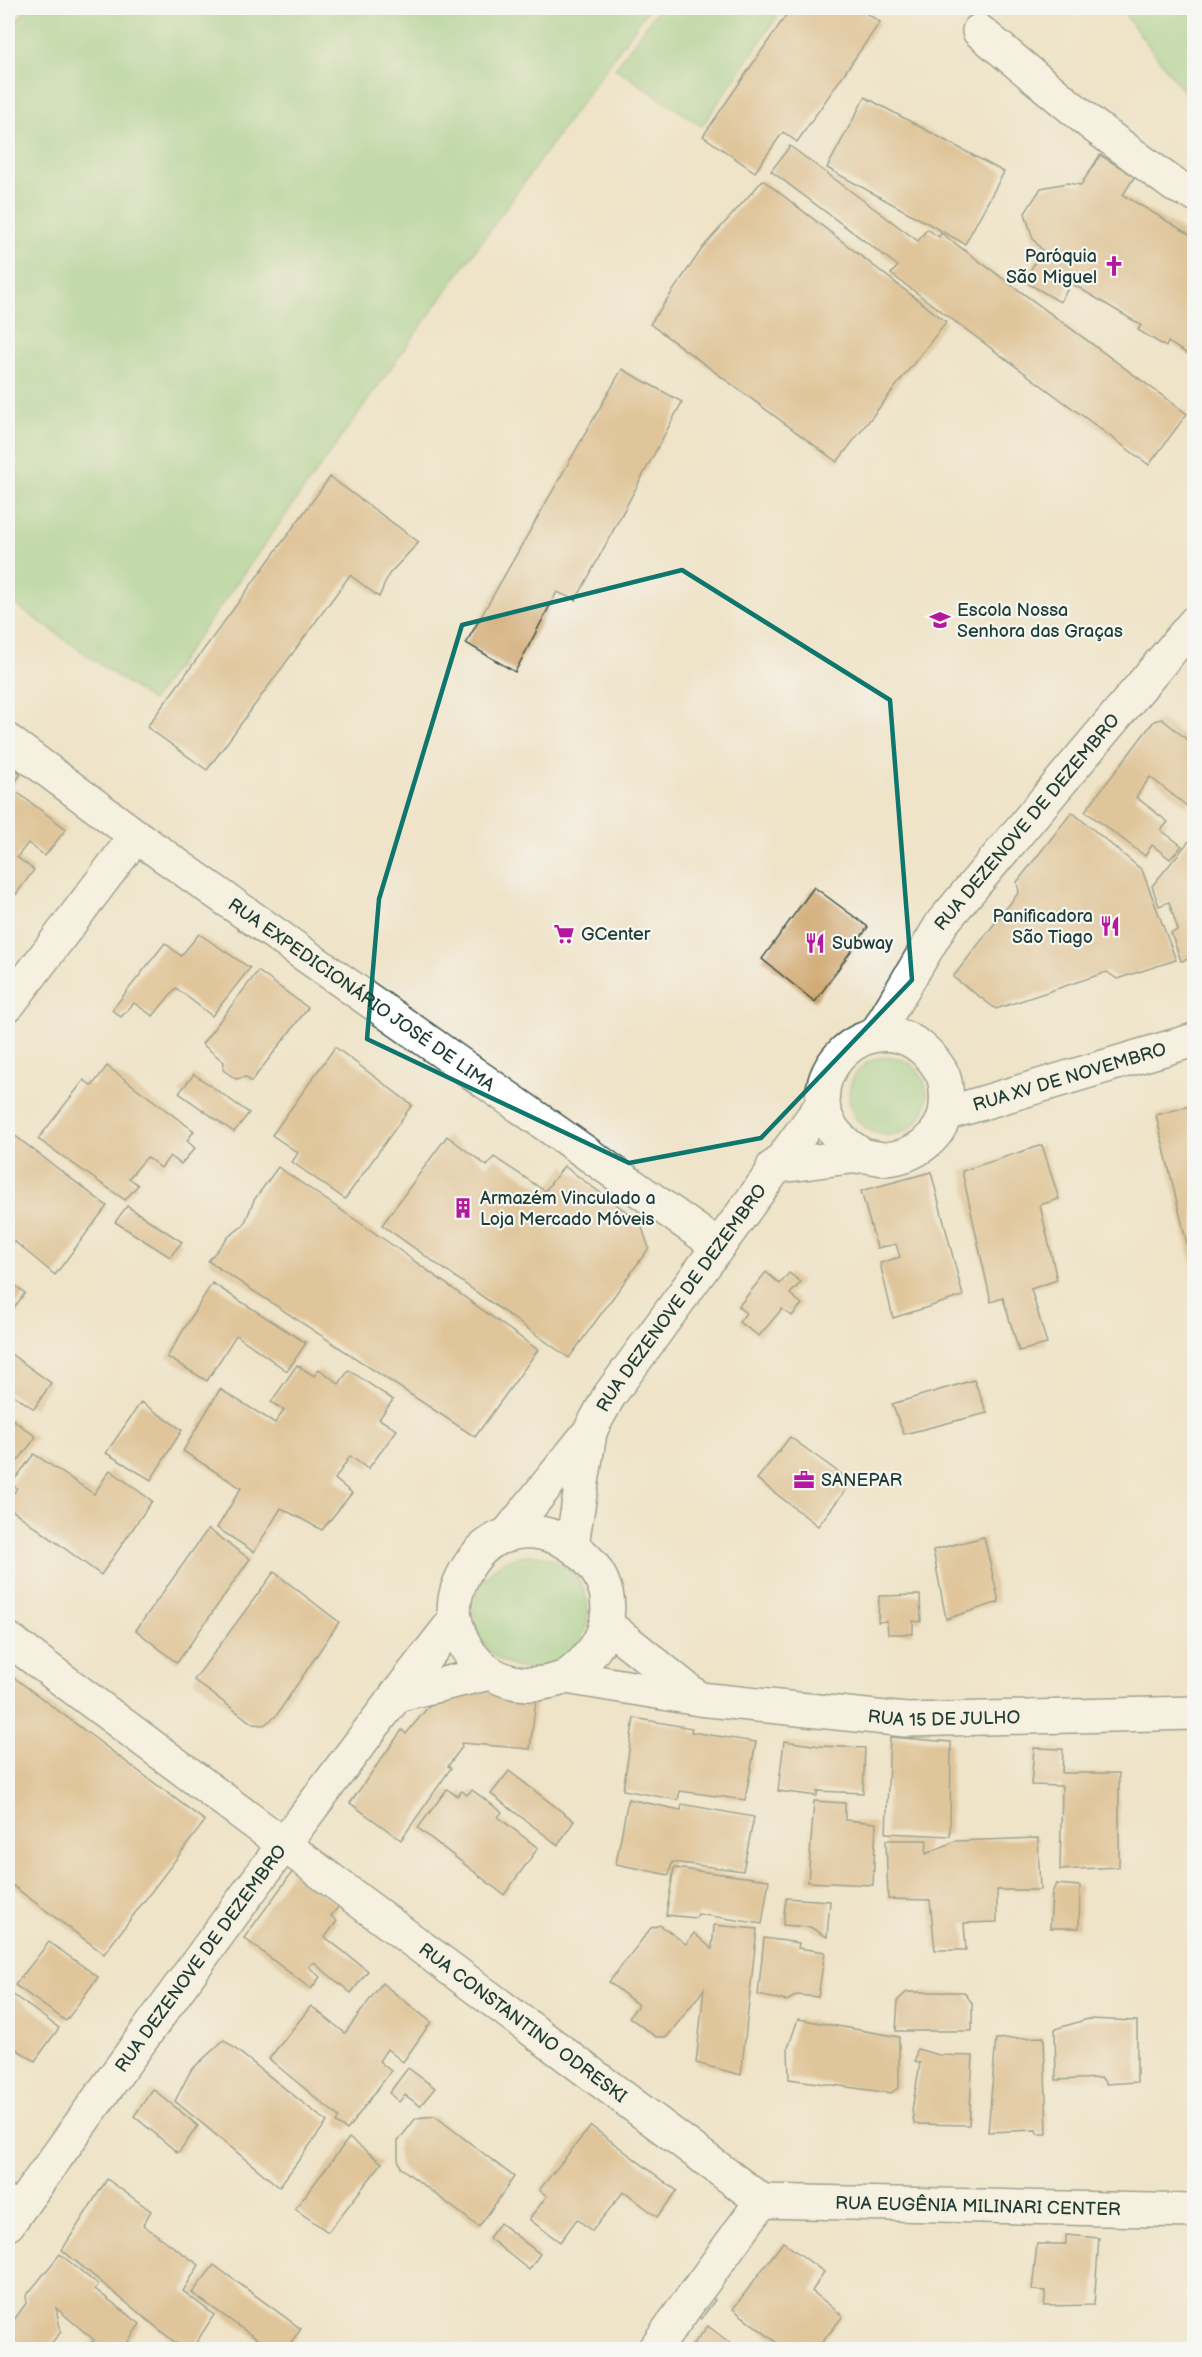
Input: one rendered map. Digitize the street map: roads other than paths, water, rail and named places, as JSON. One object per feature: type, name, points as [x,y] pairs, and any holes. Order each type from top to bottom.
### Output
[{"type":"street","points":[[979,31],[1094,126],[1174,185],[1194,194]]},
{"type":"street","name":"RUA DEZENOVE DE DEZEMBRO","points":[[876,1034],[942,923],[1194,623]]},
{"type":"street","name":"RUA EXPEDICIONÁRIO JOSÉ DE LIMA","points":[[8,741],[136,836],[717,1245]]},
{"type":"street","points":[[8,1005],[136,836]]},
{"type":"street","points":[[876,1034],[897,1035],[916,1043],[932,1056],[943,1073],[947,1093],[945,1114],[936,1132],[922,1147],[904,1156],[884,1159],[863,1155],[848,1147],[835,1135],[827,1120],[823,1103],[824,1084],[831,1066],[842,1051],[858,1040],[876,1034]]},
{"type":"street","name":"RUA XV DE NOVEMBRO","points":[[945,1114],[1194,1040]]},
{"type":"street","name":"RUA DEZENOVE DE DEZEMBRO","points":[[506,1536],[590,1431],[609,1396],[773,1167],[823,1103]]},
{"type":"street","name":"RUA DEZENOVE DE DEZEMBRO","points":[[773,1167],[863,1155]]},
{"type":"street","name":"RUA DEZENOVE DE DEZEMBRO","points":[[572,1544],[590,1431]]},
{"type":"street","points":[[528,1532],[551,1534],[572,1544],[589,1559],[601,1579],[608,1601],[606,1624],[599,1645],[585,1663],[566,1677],[548,1684],[528,1685],[508,1682],[490,1673],[474,1659],[462,1641],[455,1620],[455,1599],[460,1578],[471,1560],[487,1546],[506,1536],[528,1532]]},
{"type":"street","name":"RUA DEZENOVE DE DEZEMBRO","points":[[8,2224],[283,1844],[455,1620]]},
{"type":"street","points":[[606,1624],[699,1699]]},
{"type":"street","name":"RUA CONSTANTINO ODRESKI","points":[[8,1639],[762,2201]]},
{"type":"street","points":[[396,1695],[490,1673]]},
{"type":"street","name":"RUA 15 DE JULHO","points":[[566,1677],[699,1699],[906,1720],[1194,1713]]},
{"type":"street","points":[[654,2349],[762,2201]]},
{"type":"street","name":"RUA EUGÊNIA MILINARI CENTER","points":[[762,2201],[1194,2211]]},
{"type":"place","name":"Paróquia São Miguel","points":[[1114,266]]},
{"type":"place","name":"Escola Nossa Senhora das Graças","points":[[940,620]]},
{"type":"place","name":"Panificadora São Tiago","points":[[1110,926]]},
{"type":"place","name":"GCenter","points":[[564,934]]},
{"type":"place","name":"Subway","points":[[815,943]]},
{"type":"place","name":"Armazém Vinculado a Loja Mercado Móveis","points":[[463,1208]]},
{"type":"place","name":"SANEPAR","points":[[804,1480]]}]
